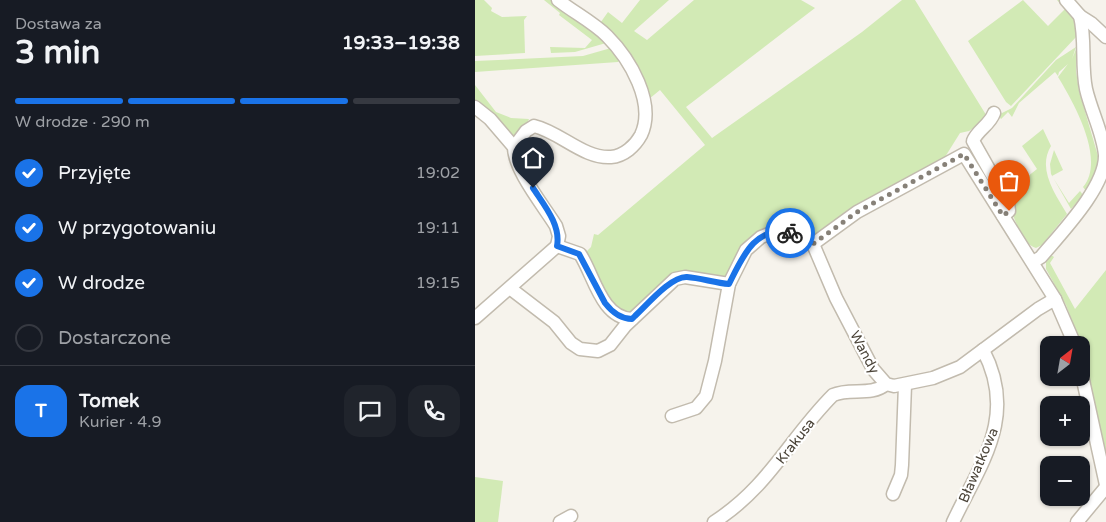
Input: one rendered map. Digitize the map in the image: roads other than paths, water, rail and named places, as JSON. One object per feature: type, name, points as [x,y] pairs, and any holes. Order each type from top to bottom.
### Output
[{"type":"street","points":[[475,318],[499,295],[511,289],[557,246],[559,236],[556,226],[514,157],[514,147],[526,131],[534,126],[602,156],[611,157],[630,150],[643,130],[646,108],[622,53],[606,34],[558,0]]},
{"type":"street","points":[[1066,0],[1080,16],[1106,36]]},
{"type":"street","points":[[1033,262],[1041,257],[1097,190],[1105,168],[1104,149],[1084,80],[1083,28],[1080,16]]},
{"type":"street","points":[[475,107],[490,119],[514,147]]},
{"type":"street","points":[[994,113],[990,122],[975,136],[973,141],[1008,203],[1009,211],[1003,216]]},
{"type":"street","points":[[672,416],[696,408],[706,396],[715,361],[729,284],[746,250],[761,237],[774,232],[788,232],[805,238],[813,244],[857,212],[964,154],[1055,299],[1071,336]]},
{"type":"street","name":"Wandy","points":[[813,244],[837,298],[873,369],[886,384],[905,385],[946,374],[983,350],[1039,308],[1055,299]]},
{"type":"street","points":[[557,246],[579,254],[605,303],[619,316],[632,319]]},
{"type":"street","points":[[511,289],[554,322],[571,343],[579,349],[598,351],[604,348],[675,279],[685,277],[715,284],[729,284]]},
{"type":"street","name":"Bławatkowa","points":[[953,522],[986,454],[995,427],[999,403],[995,378],[983,350]]},
{"type":"street","name":"Krakusa","points":[[714,522],[737,508],[755,490],[833,395],[840,392],[879,390],[886,384]]},
{"type":"street","points":[[893,494],[901,475],[905,385]]},
{"type":"street","points":[[1077,522],[1106,486],[1084,386]]}]
